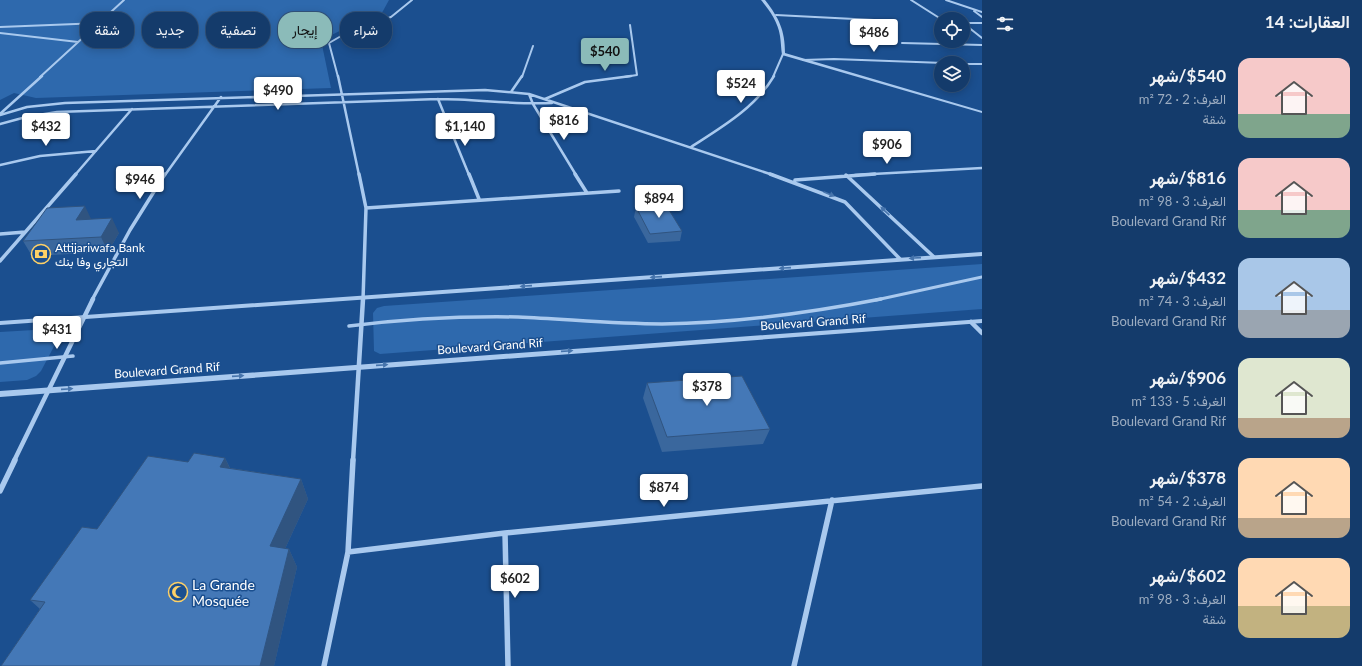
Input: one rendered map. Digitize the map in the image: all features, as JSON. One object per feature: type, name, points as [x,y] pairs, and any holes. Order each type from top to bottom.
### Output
[{"type":"street","points":[[112,12],[124,0]]},
{"type":"street","points":[[324,666],[348,552],[362,324],[366,208],[343,93],[328,43],[336,37],[386,20],[400,12],[412,0]]},
{"type":"street","points":[[691,147],[743,112],[766,90],[778,70],[783,54],[781,26],[776,15],[762,0]]},
{"type":"street","points":[[911,0],[934,15]]},
{"type":"street","points":[[946,0],[982,12]]},
{"type":"street","points":[[969,8],[982,17]]},
{"type":"street","points":[[776,15],[874,20]]},
{"type":"street","points":[[970,23],[982,23]]},
{"type":"street","points":[[0,27],[80,24]]},
{"type":"street","points":[[545,99],[585,82],[637,75],[630,25]]},
{"type":"street","points":[[970,29],[982,38]]},
{"type":"street","points":[[0,33],[78,42]]},
{"type":"street","points":[[0,114],[78,42]]},
{"type":"street","points":[[902,43],[982,45]]},
{"type":"street","points":[[510,92],[523,75],[533,46]]},
{"type":"street","points":[[783,54],[982,112]]},
{"type":"street","points":[[803,60],[834,59],[934,63]]},
{"type":"street","points":[[970,64],[982,64]]},
{"type":"street","points":[[0,114],[45,104],[221,97],[479,90],[530,94],[793,180],[845,202],[900,259]]},
{"type":"street","points":[[530,94],[533,104],[587,193]]},
{"type":"street","points":[[0,491],[82,317],[152,193],[221,97]]},
{"type":"street","points":[[0,124],[26,117],[57,112],[132,109],[344,101],[467,99],[533,104],[554,102]]},
{"type":"street","points":[[438,100],[479,199]]},
{"type":"street","points":[[0,261],[132,109]]},
{"type":"street","points":[[0,165],[40,156],[96,151]]},
{"type":"street","points":[[793,180],[846,175],[982,168]]},
{"type":"street","points":[[846,175],[934,257]]},
{"type":"street","points":[[366,208],[479,199],[619,191]]},
{"type":"street","points":[[0,234],[25,232]]},
{"type":"street","points":[[0,323],[982,254]]},
{"type":"street","points":[[349,326],[418,319],[492,317],[635,324],[685,323],[758,318],[813,311],[885,298],[982,277]]},
{"type":"street","name":"Boulevard Grand Rif","points":[[0,394],[359,366],[982,321]]},
{"type":"street","points":[[971,322],[982,333]]},
{"type":"street","points":[[0,363],[73,356]]},
{"type":"street","points":[[348,552],[504,533],[982,486]]},
{"type":"street","points":[[794,666],[832,500]]},
{"type":"street","points":[[504,533],[508,666]]},
{"type":"shaded area","points":[[0,0],[389,0],[382,12],[340,12],[340,31],[332,35],[332,12],[278,12],[278,48],[323,48],[331,88],[36,98],[14,93],[0,100]]},
{"type":"shaded area","points":[[982,264],[982,309],[380,354],[374,351],[373,313],[377,308],[384,306]]},
{"type":"shaded area","points":[[51,329],[60,335],[41,371],[36,376],[27,380],[0,382],[0,332]]},
{"type":"building","points":[[666,205],[682,231],[650,234],[636,207]]},
{"type":"building","points":[[85,206],[76,220],[112,218],[101,237],[23,241],[47,208]]},
{"type":"building","points":[[742,376],[770,429],[667,437],[647,383]]},
{"type":"building","name":"La Grande Mosquée","points":[[194,453],[225,458],[220,467],[301,479],[270,546],[289,549],[260,666],[1,666],[45,602],[30,600],[82,527],[97,529],[148,456],[188,462]]},
{"type":"place","name":"Attijariwafa Bank التجاري وفا بنك","points":[[41,254]]},
{"type":"place","name":"La Grande Mosquée","points":[[178,592]]}]
